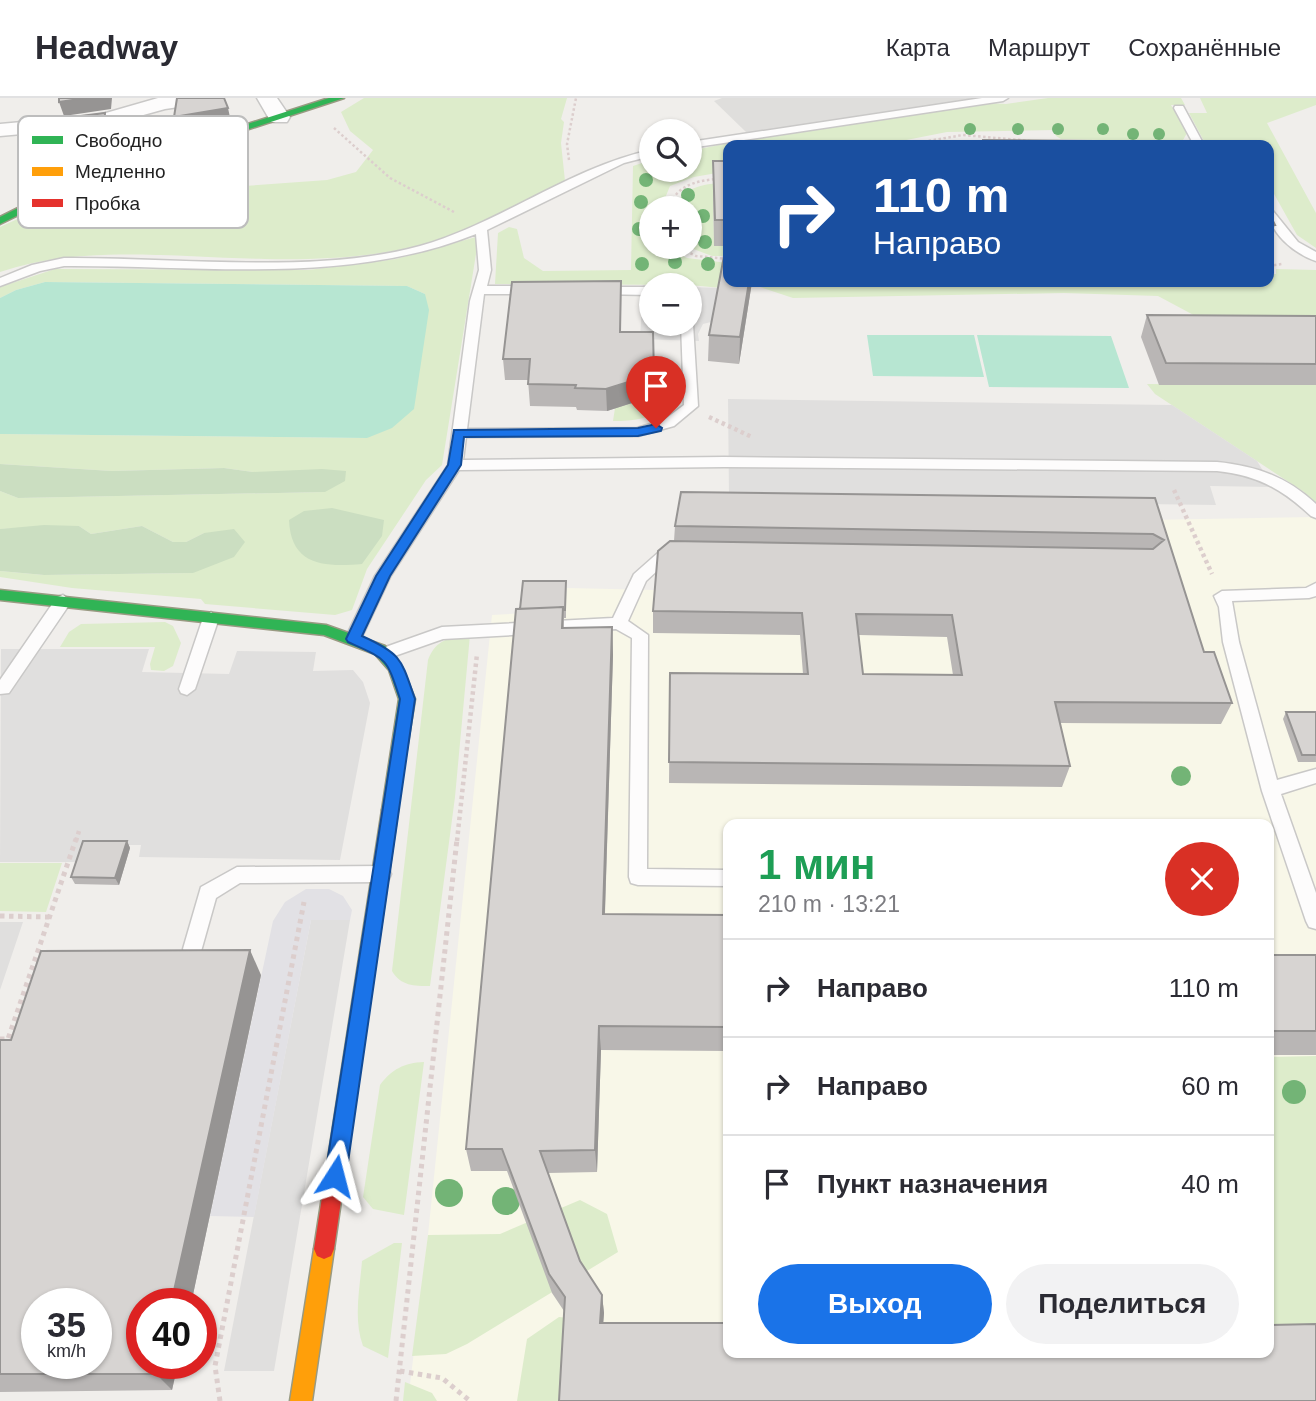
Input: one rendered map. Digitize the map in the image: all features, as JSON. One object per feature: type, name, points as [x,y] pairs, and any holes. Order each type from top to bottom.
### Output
[{"type":"street","points":[[118,116],[163,103],[206,98]]},
{"type":"street","points":[[267,98],[279,117]]},
{"type":"street","points":[[248,127],[339,98]]},
{"type":"street","points":[[0,130],[18,128]]},
{"type":"street","points":[[0,221],[18,212]]},
{"type":"street","points":[[0,595],[295,625],[353,639],[386,653],[396,666],[407,699],[301,1401]]},
{"type":"lane","points":[[723,140],[1002,98]]},
{"type":"lane","points":[[1179,108],[1196,140]]},
{"type":"lane","points":[[702,143],[723,140]]},
{"type":"lane","points":[[0,282],[36,268],[64,262],[293,265],[406,253],[517,213],[573,182],[620,160],[639,156]]},
{"type":"lane","points":[[1274,220],[1294,246],[1316,257]]},
{"type":"lane","points":[[353,639],[383,576],[455,465],[478,290],[485,270],[481,228]]},
{"type":"lane","points":[[478,290],[545,290]]},
{"type":"lane","points":[[584,290],[639,291]]},
{"type":"lane","points":[[458,433],[638,432],[669,423],[691,406],[688,336]]},
{"type":"lane","points":[[455,465],[724,462],[1175,464],[1248,468],[1271,476],[1297,493],[1316,513]]},
{"type":"lane","points":[[619,623],[639,578],[665,555],[692,556]]},
{"type":"lane","points":[[1316,588],[1309,593],[1222,596],[1227,607],[1231,642],[1271,791],[1316,921]]},
{"type":"lane","points":[[3,689],[63,601]]},
{"type":"lane","points":[[187,689],[211,618]]},
{"type":"lane","points":[[386,653],[442,633],[480,630],[619,623],[639,635],[638,877],[723,878]]},
{"type":"lane","points":[[1271,791],[1284,784],[1316,776]]},
{"type":"lane","points":[[193,949],[208,893],[237,874],[382,874]]},
{"type":"path","points":[[573,182],[567,144],[576,98]]},
{"type":"path","points":[[303,110],[338,130],[360,147],[380,170],[403,187],[481,228]]},
{"type":"path","points":[[934,140],[963,135],[1017,140]]},
{"type":"path","points":[[673,196],[688,185],[723,179]]},
{"type":"path","points":[[702,257],[723,259]]},
{"type":"path","points":[[1174,491],[1222,596]]},
{"type":"path","points":[[396,1401],[439,1030],[480,630]]},
{"type":"path","points":[[0,1040],[8,1039],[79,831]]},
{"type":"path","points":[[220,1401],[215,1366],[310,873]]},
{"type":"path","points":[[0,916],[50,917]]},
{"type":"path","points":[[400,1371],[442,1378],[470,1401]]},
{"type":"shaded area","points":[[722,98],[975,98],[747,133],[714,101]]},
{"type":"shaded area","points":[[702,287],[721,288],[715,321],[702,326]]},
{"type":"shaded area","points":[[640,336],[698,336],[699,341],[640,339]]},
{"type":"shaded area","points":[[728,399],[1172,405],[1257,461],[1273,487],[1210,486],[1216,505],[729,498]]},
{"type":"shaded area","points":[[1316,517],[1316,1401],[408,1401],[428,1235],[492,615],[565,611],[567,588],[655,590],[1147,520]]},
{"type":"shaded area","points":[[1,649],[149,649],[142,672],[229,674],[237,651],[316,652],[313,671],[353,670],[363,682],[370,703],[340,860],[139,857],[141,845],[87,845],[81,862],[0,862]]},
{"type":"shaded area","points":[[306,889],[329,889],[343,896],[352,910],[350,920],[311,920],[254,1217],[210,1216],[273,921],[285,902]]},
{"type":"shaded area","points":[[311,920],[350,920],[274,1371],[224,1371]]},
{"type":"shaded area","points":[[0,922],[23,922],[0,990]]},
{"type":"green space","points":[[364,98],[567,98],[561,119],[564,122],[561,143],[565,181],[460,232],[405,249],[304,259],[98,255],[32,263],[0,272],[0,227],[18,219],[18,228],[248,228],[248,186],[327,180],[356,172],[373,150],[350,131],[341,112]]},
{"type":"green space","points":[[1048,98],[1181,98],[1185,105],[1171,105],[1187,133],[1183,140],[1061,139],[1056,136],[1054,130],[947,132],[906,140],[746,140],[987,103],[1006,104]]},
{"type":"green space","points":[[1200,98],[1316,98],[1316,105],[1267,123],[1316,213],[1316,248],[1297,235],[1274,194],[1274,140],[1203,140],[1189,113],[1207,113]]},
{"type":"green space","points":[[723,144],[723,172],[702,176],[702,148]]},
{"type":"green space","points":[[639,164],[639,182],[681,182],[670,186],[666,196],[639,196],[639,259],[695,259],[723,262],[721,288],[702,286],[702,273],[639,273],[639,285],[495,284],[498,233],[509,227],[517,229],[524,258],[543,271],[631,270],[633,166]]},
{"type":"green space","points":[[723,183],[713,186],[714,246],[723,246],[723,256],[702,252],[702,196],[683,196],[697,187]]},
{"type":"green space","points":[[476,237],[476,254],[442,465],[426,480],[367,569],[352,610],[335,615],[205,604],[201,599],[72,588],[0,577],[0,571],[44,575],[193,573],[204,533],[186,542],[173,542],[142,526],[91,534],[79,526],[0,529],[0,491],[18,498],[325,492],[287,472],[253,472],[224,468],[112,471],[0,464],[0,434],[367,438],[425,294],[407,286],[45,282],[16,290],[0,298],[0,287],[55,269],[308,270],[396,259]]},
{"type":"green space","points":[[1276,269],[1316,270],[1316,337],[1201,319],[1158,296],[1064,293],[793,298],[760,287],[1274,287]]},
{"type":"green space","points":[[45,282],[407,286],[425,294],[429,310],[414,409],[392,428],[367,438],[0,434],[0,298],[16,290]]},
{"type":"green space","points":[[867,335],[974,335],[984,377],[873,376]]},
{"type":"green space","points":[[977,335],[1111,336],[1129,388],[989,387]]},
{"type":"green space","points":[[1147,384],[1316,385],[1316,506],[1304,492],[1155,394]]},
{"type":"green space","points":[[642,400],[669,400],[667,407],[648,417],[613,421],[615,408]]},
{"type":"green space","points":[[0,464],[112,471],[224,468],[253,472],[322,469],[346,471],[345,481],[325,492],[18,498],[0,491]]},
{"type":"green space","points":[[332,508],[384,520],[382,536],[362,564],[323,564],[303,555],[296,547],[289,520],[304,511]]},
{"type":"green space","points":[[44,525],[79,526],[91,534],[142,526],[173,542],[186,542],[204,533],[234,529],[245,542],[234,557],[193,573],[44,575],[0,571],[0,529]]},
{"type":"green space","points":[[165,622],[173,626],[181,643],[173,666],[164,671],[151,670],[155,647],[60,647],[69,632],[81,624]]},
{"type":"green space","points":[[470,635],[455,797],[430,986],[413,985],[399,980],[392,971],[428,660],[444,640]]},
{"type":"green space","points":[[0,863],[62,863],[46,912],[0,911]]},
{"type":"green space","points":[[1316,1056],[1316,1338],[1274,1340],[1274,1057]]},
{"type":"green space","points":[[424,1062],[404,1215],[373,1209],[363,1197],[380,1085],[399,1068]]},
{"type":"green space","points":[[580,1200],[607,1214],[618,1252],[467,1344],[446,1354],[412,1356],[428,1235],[500,1234]]},
{"type":"green space","points":[[394,1243],[402,1243],[388,1358],[363,1346],[358,1325],[358,1303],[362,1261]]},
{"type":"green space","points":[[559,1317],[569,1318],[563,1401],[517,1401],[527,1339]]},
{"type":"green space","points":[[405,1382],[432,1393],[437,1401],[403,1401]]},
{"type":"building","points":[[59,98],[86,98],[59,102]]},
{"type":"building","points":[[177,98],[224,98],[228,108],[180,116],[174,116]]},
{"type":"building","points":[[105,113],[105,116],[82,116]]},
{"type":"building","points":[[713,161],[723,161],[723,220],[715,220]]},
{"type":"building","points":[[723,261],[723,287],[748,287],[740,337],[709,335]]},
{"type":"building","points":[[621,281],[620,332],[639,332],[639,336],[653,336],[654,374],[606,389],[528,384],[530,359],[503,359],[512,282]]},
{"type":"building","points":[[1147,315],[1316,316],[1316,364],[1166,363]]},
{"type":"building","points":[[681,492],[1155,498],[1204,652],[1214,652],[1232,703],[1055,702],[1070,766],[669,762],[670,673],[808,674],[802,613],[653,611],[658,551],[670,541],[1153,549],[1164,540],[1153,534],[675,526]],"holes":[[[856,614],[952,615],[962,675],[863,674]]]},
{"type":"building","points":[[523,581],[566,581],[565,610],[563,607],[520,609]]},
{"type":"building","points":[[563,607],[562,628],[612,627],[603,914],[723,915],[723,1027],[599,1026],[595,1150],[540,1151],[580,1261],[602,1295],[600,1323],[723,1323],[723,1358],[1274,1358],[1274,1325],[1316,1324],[1316,1401],[559,1401],[565,1297],[549,1274],[502,1149],[466,1149],[516,609]]},
{"type":"building","points":[[1286,712],[1316,712],[1316,755],[1302,755]]},
{"type":"building","points":[[83,841],[127,841],[115,878],[71,877]]},
{"type":"building","points":[[250,950],[175,1288],[126,1288],[126,1374],[112,1374],[112,1288],[21,1288],[21,1374],[0,1374],[0,1040],[11,1040],[41,951]]},
{"type":"building","points":[[1274,955],[1316,955],[1316,1031],[1274,1031]]},
{"type":"traffic: fast","points":[[248,127],[339,98]]},
{"type":"traffic: fast","points":[[0,221],[18,212]]},
{"type":"traffic: fast","points":[[0,595],[326,630],[380,650],[395,667],[407,699],[390,810]]},
{"type":"traffic: slow","points":[[301,1401],[324,1249]]},
{"type":"traffic: jam","points":[[324,1249],[390,810]]},
{"type":"route","points":[[335,1176],[407,699],[396,666],[386,653],[372,644],[353,639],[383,576],[411,528],[455,465],[458,433],[638,432],[656,428]]}]
